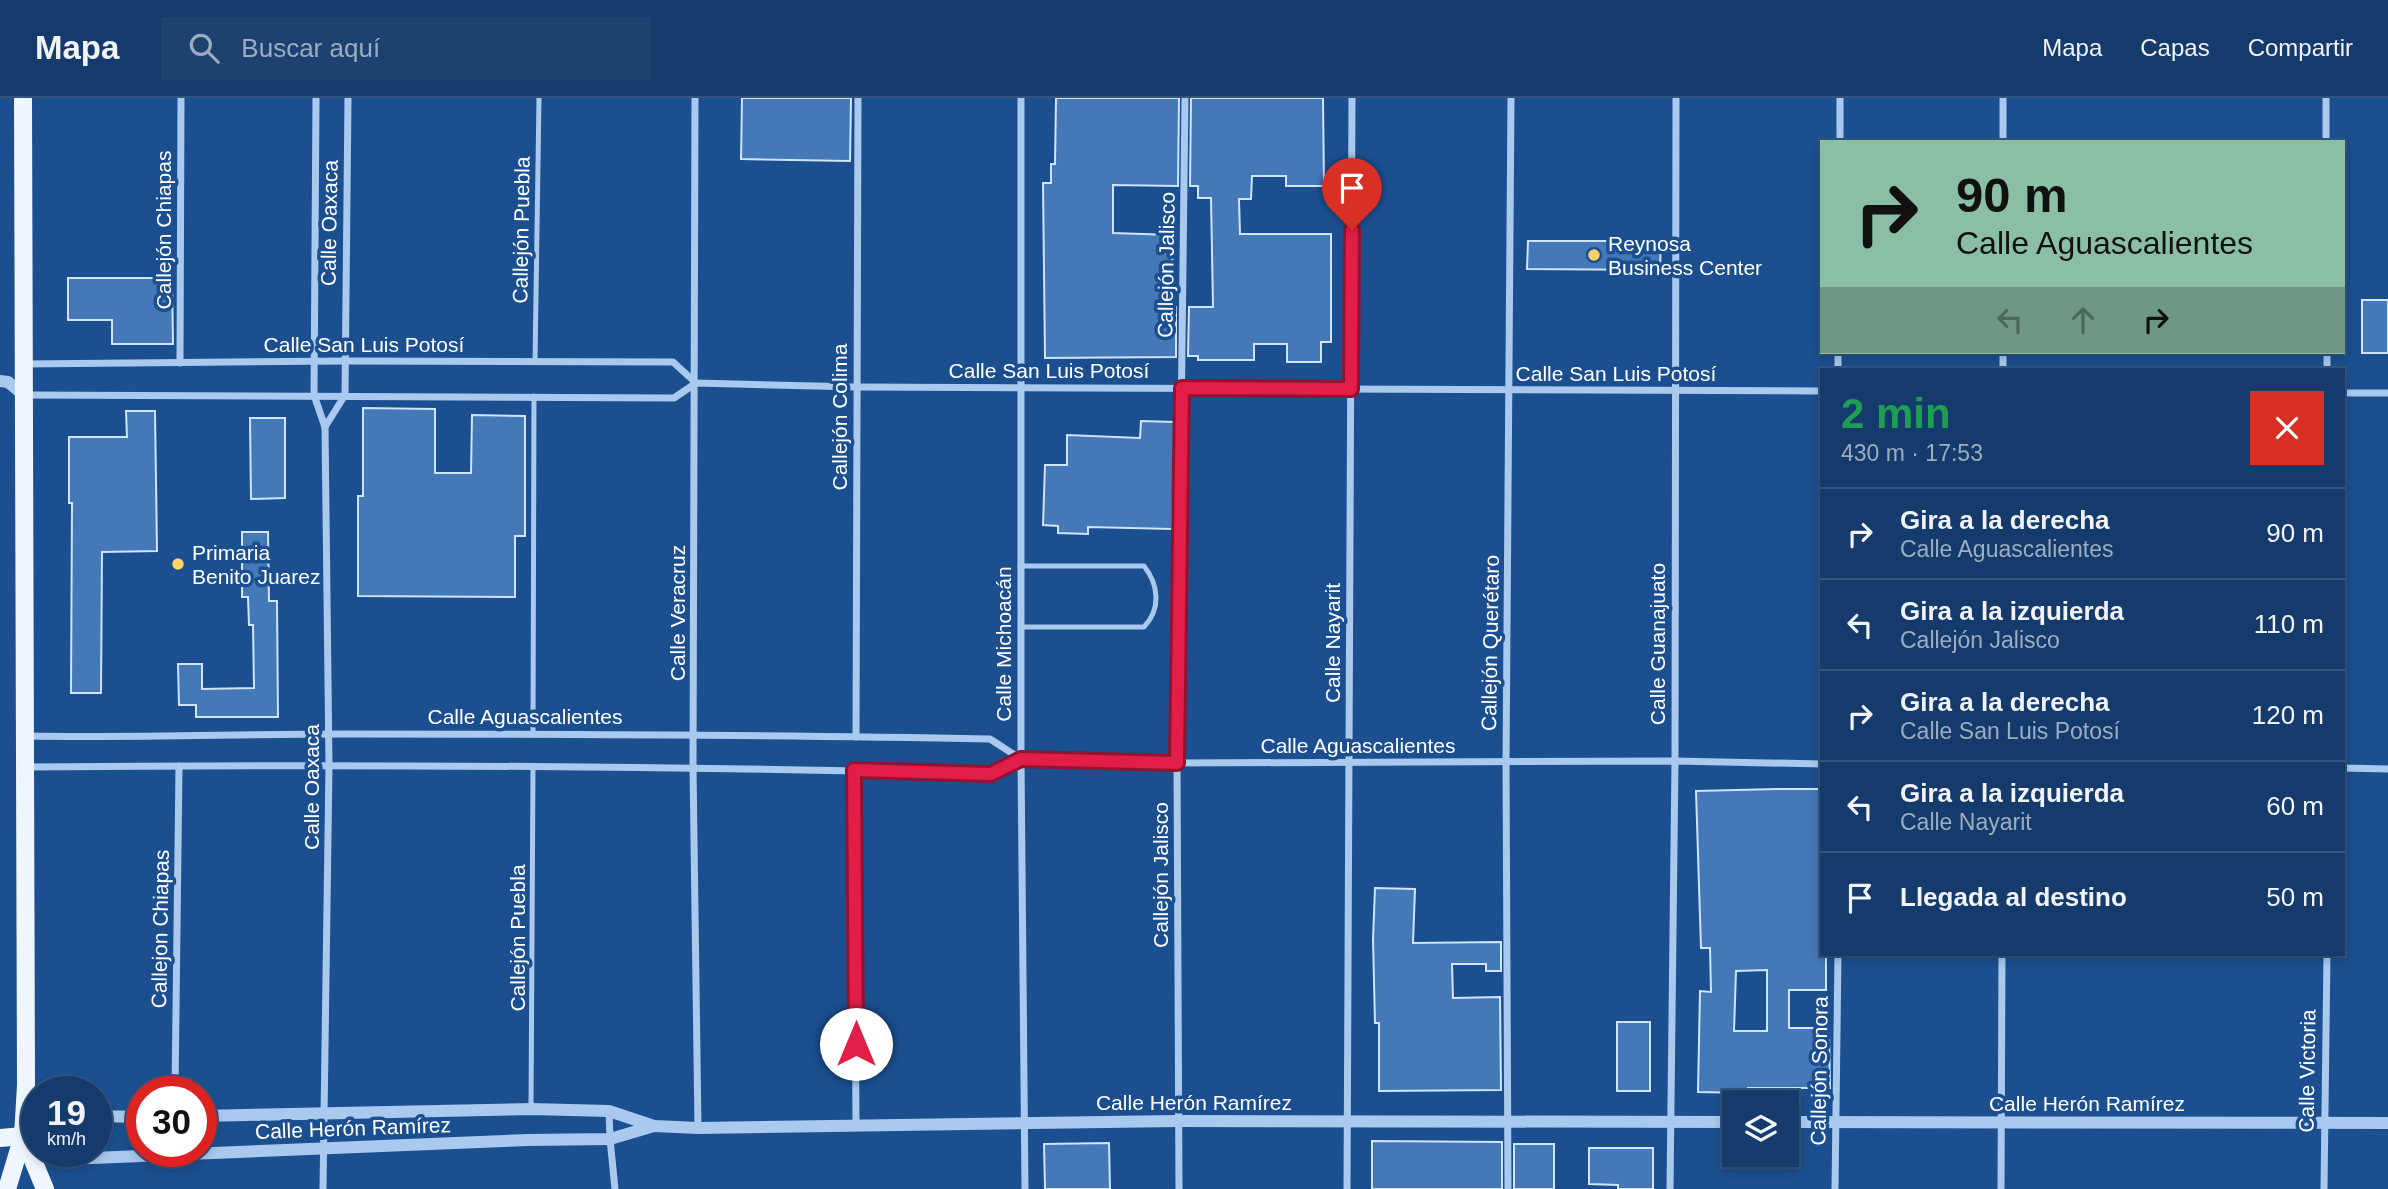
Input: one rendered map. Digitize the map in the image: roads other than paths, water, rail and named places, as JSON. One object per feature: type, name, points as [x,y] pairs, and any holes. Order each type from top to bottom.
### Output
[{"type":"main road","points":[[23,98],[26,1076]]},
{"type":"main road","points":[[0,1138],[21,1137]]},
{"type":"main road","points":[[7,1189],[21,1159]]},
{"type":"main road","points":[[40,1167],[45,1189]]},
{"type":"street","name":"Callejón Chiapas","points":[[180,363],[181,98]]},
{"type":"street","name":"Calle Oaxaca","points":[[316,98],[314,395],[325,427],[329,734],[323,1189]]},
{"type":"street","name":"Calle Oaxaca","points":[[345,395],[348,98]]},
{"type":"street","name":"Calle Veracruz","points":[[695,98],[693,767],[698,1128]]},
{"type":"street","name":"Callejón Colima","points":[[856,737],[858,98]]},
{"type":"street","name":"Calle Michoacán","points":[[1021,98],[1020,566],[1025,1189]]},
{"type":"street","name":"Callejón Jalisco","points":[[1179,1189],[1177,763],[1185,98]]},
{"type":"street","name":"Calle Nayarit","points":[[1347,1189],[1352,98]]},
{"type":"street","name":"Callejón Querétaro","points":[[1508,1189],[1506,763],[1511,390],[1511,98]]},
{"type":"street","name":"Calle Guanajuato","points":[[1670,1189],[1675,761],[1676,98]]},
{"type":"street","points":[[1840,98],[1840,140]]},
{"type":"street","points":[[2003,98],[2003,140]]},
{"type":"street","points":[[2326,98],[2326,140]]},
{"type":"street","name":"Calle San Luis Potosí","points":[[24,364],[673,362],[696,383]]},
{"type":"street","points":[[24,364],[4,381],[24,395]]},
{"type":"street","name":"Calle San Luis Potosí","points":[[24,395],[674,398],[696,383],[857,387],[1820,391]]},
{"type":"street","points":[[2345,393],[2388,393]]},
{"type":"street","points":[[325,427],[345,395]]},
{"type":"street","name":"Calle Aguascalientes","points":[[24,736],[135,738],[329,734],[694,734],[990,739],[1021,759]]},
{"type":"street","name":"Calle Aguascalientes","points":[[24,767],[693,767],[991,774],[1021,759],[1177,763],[1675,761],[1820,764]]},
{"type":"street","name":"Callejon Chiapas","points":[[175,1076],[179,766]]},
{"type":"street","points":[[2345,768],[2388,769]]},
{"type":"street","points":[[854,770],[856,1126]]},
{"type":"street","name":"Callejón Sonora","points":[[1835,1189],[1838,956]]},
{"type":"street","points":[[2001,1189],[2002,956]]},
{"type":"street","name":"Calle Victoria","points":[[2323,1189],[2326,956]]},
{"type":"street","name":"Calle Herón Ramírez","points":[[217,1115],[531,1109],[609,1111],[654,1126],[698,1128],[1178,1121],[1722,1122]]},
{"type":"street","points":[[609,1111],[615,1189]]},
{"type":"street","name":"Calle Herón Ramírez","points":[[1799,1122],[2388,1123]]},
{"type":"street","name":"Calle Herón Ramírez","points":[[112,1157],[610,1139],[654,1126]]},
{"type":"lane","name":"Callejón Puebla","points":[[535,362],[539,98]]},
{"type":"lane","points":[[533,734],[534,396]]},
{"type":"lane","points":[[1020,566],[1144,566],[1153,578],[1156,596],[1153,618],[1144,627],[1021,627]]},
{"type":"lane","name":"Callejón Puebla","points":[[531,1109],[533,766]]},
{"type":"place","name":"Reynosa Business Center","points":[[1594,255]]},
{"type":"place","name":"Primaria Benito Juarez","points":[[178,564]]}]
